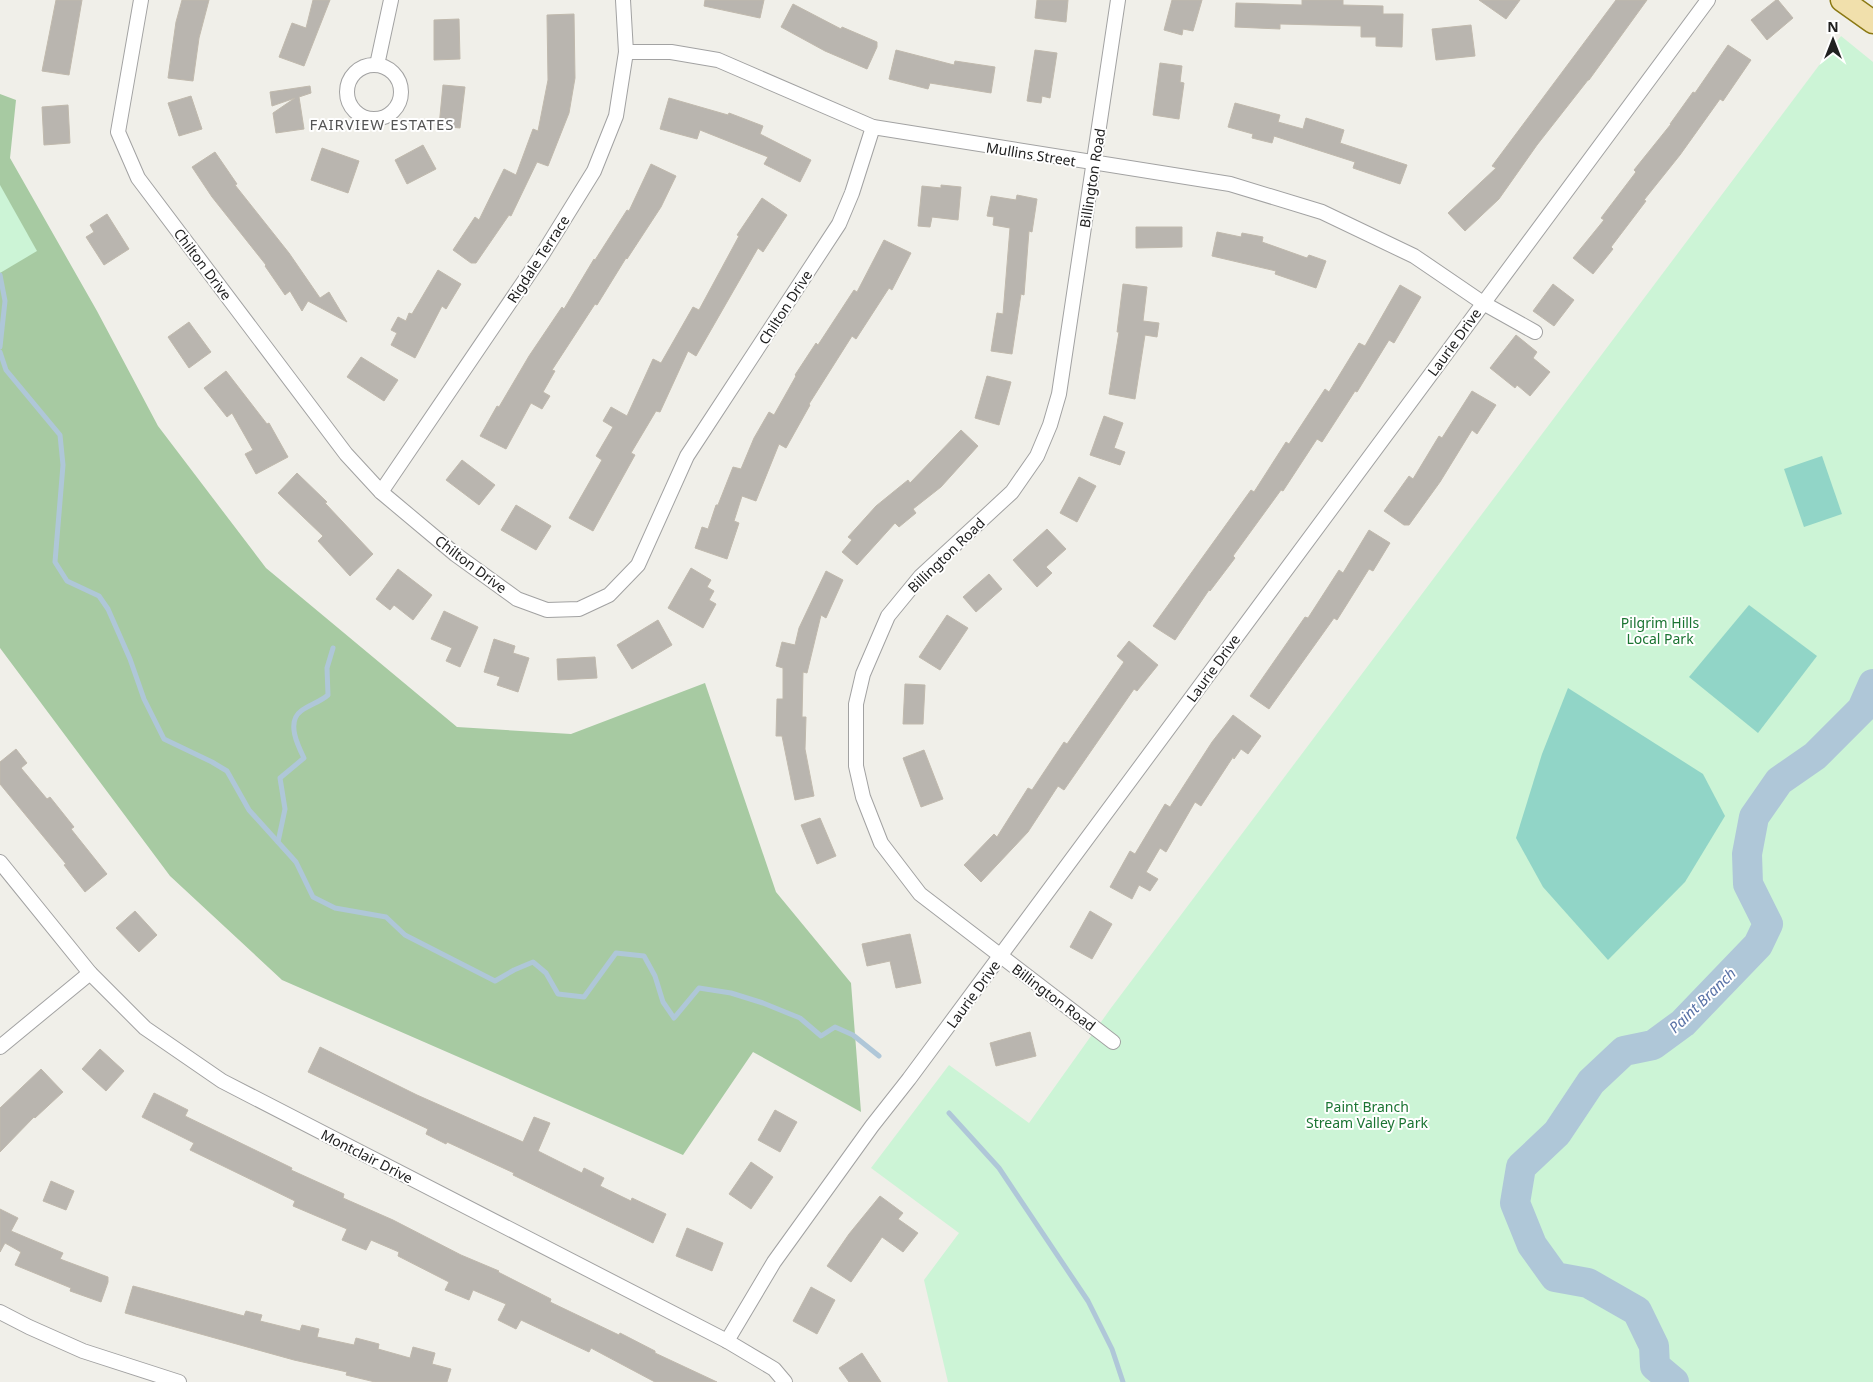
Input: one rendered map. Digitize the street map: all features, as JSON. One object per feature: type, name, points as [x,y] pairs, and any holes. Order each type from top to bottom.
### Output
[{"type":"main road","points":[[1842,0],[1873,22]]},
{"type":"street","name":"Chilton Drive","points":[[141,0],[118,132],[138,178],[346,454],[381,492],[455,554],[517,599],[548,610],[579,609],[609,595],[638,565],[687,456],[839,224],[852,193],[873,128]]},
{"type":"street","points":[[377,65],[391,0]]},
{"type":"street","name":"Rigdale Terrace","points":[[381,492],[542,256],[594,172],[616,116],[626,52],[623,0]]},
{"type":"street","name":"Billington Road","points":[[1113,1042],[920,894],[881,844],[863,797],[856,766],[856,704],[863,674],[888,616],[920,577],[1012,492],[1037,456],[1050,425],[1059,394],[1118,0]]},
{"type":"street","name":"Laurie Drive","points":[[727,1341],[774,1262],[872,1126],[909,1079],[1708,0]]},
{"type":"street","name":"Mullins Street","points":[[626,52],[671,52],[718,60],[873,128],[1230,184],[1322,212],[1414,256],[1483,302],[1535,332]]},
{"type":"street","name":"Montclair Drive","points":[[0,862],[90,973],[145,1028],[222,1081],[727,1341],[774,1370],[786,1382]]},
{"type":"street","points":[[0,1047],[90,973]]},
{"type":"street","points":[[0,1312],[83,1351],[179,1382]]},
{"type":"green space","name":"Paint Branch Stream Valley Park","points":[[1841,36],[1873,62],[1873,1382],[948,1382],[924,1280],[959,1233],[871,1168],[949,1065],[1029,1123],[1111,1008]]},
{"type":"green space","points":[[0,94],[16,100],[10,158],[97,311],[158,426],[266,568],[457,727],[571,734],[705,683],[776,892],[851,983],[861,1112],[753,1052],[683,1155],[282,980],[170,876],[0,648]]},
{"type":"green space","points":[[0,185],[37,251],[0,273]]},
{"type":"shaded area","points":[[1822,456],[1842,514],[1804,527],[1784,469]]},
{"type":"shaded area","points":[[1749,605],[1817,656],[1758,733],[1689,677]]},
{"type":"shaded area","points":[[1568,688],[1703,774],[1725,816],[1685,882],[1608,960],[1543,887],[1516,838],[1542,754]]},
{"type":"building","points":[[56,0],[82,0],[69,75],[42,71]]},
{"type":"building","points":[[182,0],[209,0],[199,38],[193,81],[168,78],[176,22]]},
{"type":"building","points":[[313,0],[330,0],[304,66],[279,57],[292,23],[306,28]]},
{"type":"building","points":[[705,0],[764,0],[760,18],[704,6]]},
{"type":"building","points":[[1037,0],[1068,0],[1066,22],[1035,18]]},
{"type":"building","points":[[1172,0],[1202,0],[1193,31],[1183,29],[1182,35],[1164,30]]},
{"type":"building","points":[[1302,0],[1343,0],[1343,5],[1383,6],[1383,14],[1403,14],[1402,47],[1376,46],[1376,37],[1361,37],[1361,26],[1280,24],[1280,29],[1235,27],[1236,3],[1302,5]]},
{"type":"building","points":[[1479,0],[1520,0],[1506,19]]},
{"type":"building","points":[[1616,0],[1647,0],[1589,80],[1537,145],[1499,199],[1465,231],[1448,213],[1496,168],[1492,166]]},
{"type":"building","points":[[1776,0],[1793,18],[1767,40],[1751,20]]},
{"type":"building","points":[[793,4],[841,29],[842,27],[877,42],[877,47],[867,69],[825,51],[781,27]]},
{"type":"building","points":[[574,14],[575,78],[569,113],[548,166],[537,162],[511,216],[509,215],[476,263],[471,263],[453,250],[475,217],[479,220],[504,169],[516,175],[533,129],[538,131],[548,80],[547,15]]},
{"type":"building","points":[[459,19],[460,59],[434,60],[434,20]]},
{"type":"building","points":[[1471,25],[1475,56],[1436,60],[1432,29]]},
{"type":"building","points":[[1728,45],[1751,60],[1723,101],[1720,99],[1680,155],[1644,200],[1646,201],[1611,247],[1613,249],[1593,274],[1573,258],[1604,220],[1601,218],[1636,172],[1634,170],[1671,124],[1693,92],[1695,93]]},
{"type":"building","points":[[896,50],[954,65],[955,61],[995,67],[991,93],[930,83],[928,89],[889,79]]},
{"type":"building","points":[[1035,50],[1057,53],[1050,98],[1042,96],[1041,103],[1027,101]]},
{"type":"building","points":[[1160,63],[1182,66],[1180,82],[1184,83],[1179,119],[1153,115]]},
{"type":"building","points":[[443,85],[465,87],[460,128],[439,126]]},
{"type":"building","points":[[310,86],[311,93],[299,97],[304,129],[276,133],[273,113],[295,98],[272,106],[270,92]]},
{"type":"building","points":[[191,96],[202,129],[179,136],[168,103]]},
{"type":"building","points":[[669,98],[728,115],[729,113],[763,126],[760,134],[811,160],[800,182],[764,164],[768,157],[700,130],[697,139],[660,129]]},
{"type":"building","points":[[1235,103],[1280,115],[1278,122],[1303,129],[1306,118],[1344,130],[1340,143],[1407,165],[1400,184],[1353,168],[1355,162],[1274,136],[1272,143],[1252,138],[1253,134],[1228,127]]},
{"type":"building","points":[[68,105],[70,143],[44,145],[42,107]]},
{"type":"building","points":[[423,145],[436,169],[407,184],[395,160]]},
{"type":"building","points":[[322,148],[359,161],[348,193],[311,180]]},
{"type":"building","points":[[215,152],[237,184],[235,185],[289,253],[320,298],[329,292],[347,322],[308,301],[302,311],[290,291],[285,295],[266,265],[212,197],[192,167]]},
{"type":"building","points":[[651,164],[676,176],[661,207],[552,370],[555,371],[543,392],[550,396],[542,409],[531,403],[506,449],[480,436],[529,356],[562,307],[564,309],[594,259],[627,210],[629,211]]},
{"type":"building","points":[[941,185],[961,187],[958,220],[932,217],[930,227],[918,226],[922,186],[941,188]]},
{"type":"building","points":[[1017,195],[1037,199],[1032,232],[1029,231],[1024,295],[1021,294],[1012,354],[991,351],[997,313],[1003,314],[1010,228],[993,225],[994,217],[987,216],[991,196],[1016,200]]},
{"type":"building","points":[[762,198],[787,215],[763,252],[758,248],[696,356],[688,351],[660,412],[656,411],[631,453],[635,455],[593,531],[569,518],[602,460],[596,456],[613,427],[603,421],[611,407],[627,416],[653,359],[661,363],[693,307],[699,310],[739,236],[737,235]]},
{"type":"building","points":[[107,214],[129,249],[104,265],[86,237],[94,232],[90,225]]},
{"type":"building","points":[[1136,227],[1182,227],[1182,247],[1136,248]]},
{"type":"building","points":[[1217,232],[1241,237],[1242,233],[1263,237],[1262,242],[1307,258],[1309,255],[1326,261],[1316,288],[1275,274],[1276,271],[1212,256]]},
{"type":"building","points":[[884,240],[911,253],[892,290],[889,288],[856,339],[852,336],[809,404],[786,448],[779,444],[756,501],[742,496],[734,521],[739,523],[727,559],[695,548],[702,527],[708,529],[716,505],[718,505],[733,467],[741,469],[754,438],[769,412],[774,415],[795,375],[816,343],[818,345],[854,290],[857,292]]},
{"type":"building","points":[[438,270],[461,284],[446,309],[442,306],[415,358],[391,345],[397,333],[391,330],[398,317],[406,321],[409,313],[412,314]]},
{"type":"building","points":[[1123,284],[1147,287],[1143,321],[1159,323],[1157,337],[1145,335],[1135,399],[1109,394],[1119,332],[1117,332]]},
{"type":"building","points":[[1553,284],[1574,300],[1554,326],[1533,311]]},
{"type":"building","points":[[1400,285],[1421,297],[1394,343],[1389,340],[1357,392],[1355,391],[1322,442],[1317,439],[1283,491],[1281,490],[1233,556],[1235,558],[1209,590],[1175,640],[1153,626],[1251,490],[1254,492],[1286,442],[1289,444],[1325,389],[1329,392],[1359,343],[1365,346]]},
{"type":"building","points":[[189,322],[211,352],[189,368],[168,337]]},
{"type":"building","points":[[1516,335],[1537,352],[1533,358],[1550,372],[1530,396],[1517,385],[1515,388],[1490,368]]},
{"type":"building","points":[[361,357],[398,380],[384,401],[347,377]]},
{"type":"building","points":[[226,371],[267,424],[269,423],[288,457],[256,474],[245,454],[253,450],[232,413],[227,417],[204,388]]},
{"type":"building","points":[[987,376],[1011,382],[999,425],[975,418]]},
{"type":"building","points":[[1472,391],[1496,405],[1477,434],[1472,430],[1440,482],[1409,525],[1404,525],[1384,511],[1409,476],[1413,479],[1439,436],[1442,438]]},
{"type":"building","points":[[1104,416],[1123,423],[1114,448],[1125,452],[1120,465],[1090,455]]},
{"type":"building","points":[[961,430],[978,446],[941,487],[913,509],[916,513],[899,527],[895,523],[857,565],[842,552],[852,540],[848,537],[876,506],[908,480],[910,483]]},
{"type":"building","points":[[462,460],[495,485],[479,505],[446,480]]},
{"type":"building","points":[[297,473],[327,502],[325,503],[373,554],[350,576],[318,541],[323,536],[278,493]]},
{"type":"building","points":[[1079,477],[1096,486],[1077,522],[1060,513]]},
{"type":"building","points":[[516,505],[551,526],[536,550],[501,530]]},
{"type":"building","points":[[1047,529],[1066,549],[1046,567],[1052,573],[1037,587],[1013,560]]},
{"type":"building","points":[[1369,530],[1390,543],[1373,571],[1369,569],[1337,620],[1334,618],[1269,709],[1250,696],[1305,617],[1308,618],[1339,570],[1343,573]]},
{"type":"building","points":[[691,568],[711,580],[707,587],[714,591],[709,600],[716,604],[703,628],[668,608]]},
{"type":"building","points":[[398,569],[432,595],[413,620],[394,605],[390,610],[376,599]]},
{"type":"building","points":[[826,571],[843,580],[826,618],[821,615],[807,673],[803,672],[802,717],[806,717],[805,749],[814,796],[795,800],[782,736],[776,736],[777,699],[783,699],[783,668],[776,666],[782,642],[795,645],[799,628]]},
{"type":"building","points":[[989,574],[1002,589],[976,612],[963,597]]},
{"type":"building","points":[[444,611],[478,627],[460,667],[446,661],[452,648],[431,639]]},
{"type":"building","points":[[947,615],[968,628],[940,670],[919,657]]},
{"type":"building","points":[[658,620],[672,645],[632,669],[617,645]]},
{"type":"building","points":[[494,639],[515,646],[513,653],[529,658],[518,692],[497,685],[500,677],[484,672]]},
{"type":"building","points":[[1129,641],[1158,665],[1137,691],[1134,689],[1064,790],[1058,786],[1028,832],[981,882],[964,865],[994,834],[997,837],[1028,788],[1032,790],[1064,742],[1067,744],[1124,662],[1117,656]]},
{"type":"building","points":[[595,657],[597,678],[558,680],[557,659]]},
{"type":"building","points":[[905,684],[925,685],[923,724],[903,724]]},
{"type":"building","points":[[1233,715],[1261,736],[1248,754],[1241,749],[1234,759],[1233,757],[1201,806],[1195,802],[1166,852],[1160,848],[1146,872],[1158,879],[1150,891],[1139,885],[1132,899],[1110,887],[1130,851],[1135,854],[1165,804],[1170,807],[1212,742]]},
{"type":"building","points":[[16,749],[27,763],[21,768],[47,799],[50,797],[74,827],[71,829],[107,874],[85,892],[64,865],[66,864],[0,784],[0,762]]},
{"type":"building","points":[[924,750],[943,799],[921,807],[903,758]]},
{"type":"building","points":[[820,818],[836,856],[817,864],[801,825]]},
{"type":"building","points":[[135,911],[157,935],[139,952],[116,928]]},
{"type":"building","points":[[1090,911],[1112,924],[1092,959],[1070,947]]},
{"type":"building","points":[[910,934],[921,983],[896,988],[890,961],[867,966],[862,944]]},
{"type":"building","points":[[1030,1032],[1036,1056],[996,1066],[990,1043]]},
{"type":"building","points":[[320,1047],[417,1095],[523,1142],[534,1117],[550,1123],[538,1151],[582,1173],[584,1168],[604,1178],[600,1186],[631,1201],[632,1198],[666,1214],[653,1243],[513,1175],[514,1173],[447,1142],[446,1144],[426,1134],[428,1129],[308,1072]]},
{"type":"building","points":[[100,1049],[124,1071],[106,1091],[82,1069]]},
{"type":"building","points":[[41,1069],[63,1092],[34,1117],[0,1152],[0,1108]]},
{"type":"building","points":[[154,1093],[188,1110],[185,1116],[292,1168],[291,1170],[344,1194],[343,1198],[393,1220],[461,1255],[499,1271],[551,1299],[550,1302],[619,1335],[620,1333],[655,1351],[655,1353],[717,1382],[655,1382],[591,1348],[589,1352],[521,1320],[516,1329],[498,1320],[506,1304],[473,1290],[469,1300],[445,1290],[449,1282],[398,1256],[399,1252],[371,1240],[366,1250],[342,1240],[347,1229],[293,1206],[295,1201],[190,1150],[194,1143],[142,1117]]},
{"type":"building","points":[[775,1110],[797,1122],[780,1152],[758,1140]]},
{"type":"building","points":[[751,1162],[773,1177],[751,1209],[729,1194]]},
{"type":"building","points":[[51,1181],[74,1191],[66,1210],[43,1201]]},
{"type":"building","points":[[880,1196],[903,1213],[898,1219],[918,1233],[903,1252],[882,1237],[851,1282],[827,1266],[849,1234]]},
{"type":"building","points":[[0,1209],[18,1218],[11,1231],[63,1253],[60,1259],[108,1277],[101,1302],[70,1291],[71,1288],[15,1265],[21,1252],[5,1243],[0,1252]]},
{"type":"building","points":[[687,1228],[723,1243],[712,1271],[676,1256]]},
{"type":"building","points":[[133,1286],[244,1316],[246,1311],[262,1315],[260,1321],[300,1331],[302,1325],[319,1329],[317,1337],[354,1345],[356,1338],[379,1344],[378,1349],[410,1358],[413,1347],[435,1353],[432,1364],[451,1369],[447,1382],[375,1382],[346,1375],[347,1372],[294,1360],[125,1313]]},
{"type":"building","points":[[811,1287],[835,1300],[817,1334],[793,1321]]},
{"type":"building","points":[[862,1353],[881,1382],[849,1382],[839,1368]]},
{"type":"waterway","points":[[0,275],[5,301],[0,347]]},
{"type":"waterway","points":[[0,352],[6,370],[60,435],[63,465],[55,562],[67,581],[99,596],[108,609],[130,659],[144,699],[164,739],[227,771],[249,810],[296,862],[313,897],[335,908],[386,917],[405,935],[495,981],[533,962],[546,973],[558,994],[584,997],[616,953],[644,956],[655,976],[663,1002],[674,1018],[699,988],[731,993],[800,1018],[821,1036],[835,1027],[853,1035],[879,1056]]},
{"type":"waterway","points":[[278,842],[285,809],[280,778],[304,758],[295,734],[294,721],[301,711],[328,695],[327,668],[333,648]]},
{"type":"waterway","name":"Paint Branch","points":[[1674,1382],[1655,1366],[1654,1346],[1637,1311],[1588,1283],[1555,1277],[1532,1245],[1515,1203],[1521,1167],[1557,1133],[1591,1082],[1624,1051],[1653,1045],[1683,1023],[1758,945],[1768,924],[1748,884],[1747,854],[1754,817],[1779,781],[1815,756],[1862,709],[1873,684]]},
{"type":"waterway","points":[[1862,709],[1873,713]]},
{"type":"waterway","points":[[949,1113],[999,1168],[1088,1301],[1112,1349],[1123,1382]]},
{"type":"district","name":"FAIRVIEW ESTATES","points":[[382,124]]},
{"type":"park label","name":"Pilgrim Hills Local Park","points":[[1660,630]]}]
